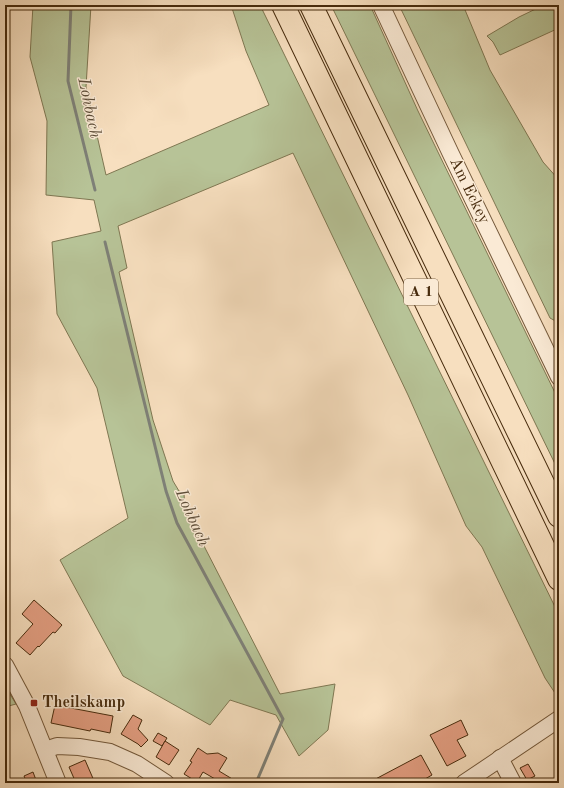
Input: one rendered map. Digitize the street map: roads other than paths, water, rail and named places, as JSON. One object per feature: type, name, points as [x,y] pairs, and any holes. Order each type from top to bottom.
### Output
[{"type":"highway","name":"A 1","points":[[284,5],[559,579]]},
{"type":"highway","name":"A 1","points":[[311,5],[559,516]]},
{"type":"street","name":"Am Eckey","points":[[381,5],[450,152],[559,377]]},
{"type":"street","points":[[5,665],[28,706],[58,783]]},
{"type":"street","points":[[464,783],[559,719]]},
{"type":"street","points":[[45,750],[57,746],[79,747],[110,752],[137,764],[166,783]]},
{"type":"street","points":[[500,758],[513,783]]},
{"type":"waterway","name":"Lohbach","points":[[71,5],[68,81],[95,190]]},
{"type":"waterway","name":"Lohbach","points":[[105,242],[166,491],[177,523],[283,719],[256,783]]},
{"type":"place","name":"Theilskamp","points":[[34,703]]}]
